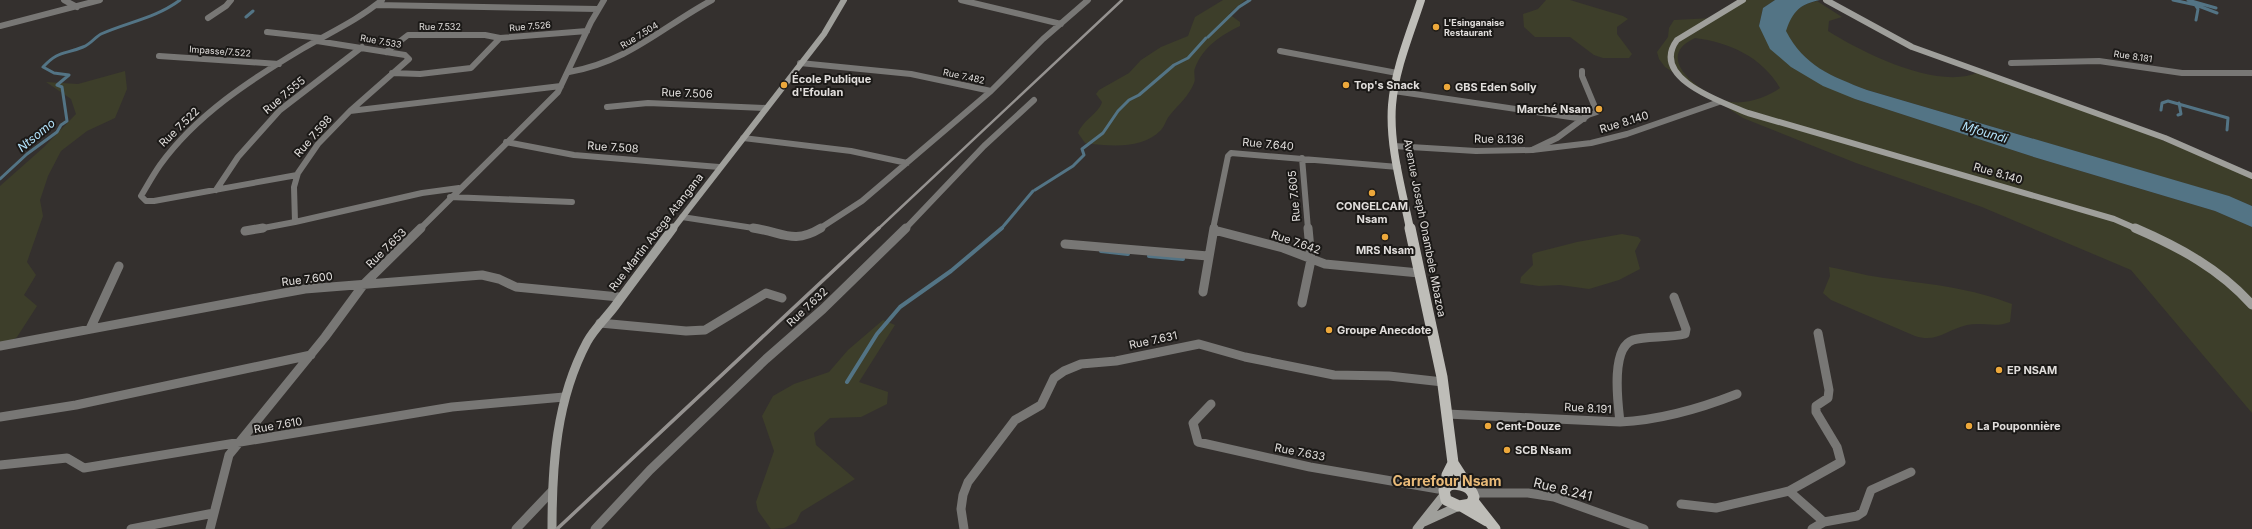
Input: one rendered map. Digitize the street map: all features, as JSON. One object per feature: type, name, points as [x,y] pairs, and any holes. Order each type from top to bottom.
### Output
[{"type":"main road","name":"Rue Martin Abega Atangana","points":[[552,529],[551,506],[556,445],[564,397],[577,360],[600,323],[619,297],[824,34],[844,0]]},
{"type":"main road","name":"Avenue Joseph Onambele Mbazoa","points":[[1421,0],[1397,73],[1392,106],[1394,146],[1419,273],[1443,382],[1453,463],[1467,499]]},
{"type":"main road","name":"Rue 8.140","points":[[1743,0],[1677,40],[1670,50],[1670,62],[1682,80],[1719,102],[1764,117],[2114,219],[2158,237],[2195,258],[2221,276],[2252,305]]},
{"type":"main road","points":[[1826,0],[1912,47],[2165,138],[2252,176]]},
{"type":"main road","name":"Avenue Joseph Onambele Mbazoa","points":[[1444,491],[1447,475],[1453,463]]},
{"type":"main road","points":[[1420,526],[1444,491],[1454,484],[1492,525]]},
{"type":"main road","points":[[1444,491],[1449,502],[1467,499]]},
{"type":"main road","points":[[1420,526],[1467,499]]},
{"type":"street","points":[[64,0],[77,7]]},
{"type":"street","points":[[0,26],[100,0]]},
{"type":"street","points":[[208,18],[232,0]]},
{"type":"street","name":"Rue 7.522","points":[[297,175],[154,201],[146,201],[141,196],[152,174],[169,150],[190,128],[235,93],[382,0]]},
{"type":"street","points":[[485,7],[494,0]]},
{"type":"street","name":"Rue 7.653","points":[[210,529],[226,463],[237,444],[311,355],[351,304],[364,284],[396,254],[459,188],[548,103],[561,86],[569,72],[587,31],[604,0]]},
{"type":"street","name":"Rue 7.504","points":[[569,72],[588,71],[608,63],[658,35],[687,13],[712,0]]},
{"type":"street","points":[[961,0],[1061,24]]},
{"type":"street","name":"Rue 7.482","points":[[800,63],[912,74],[991,91],[1088,0]]},
{"type":"street","points":[[376,5],[598,9]]},
{"type":"street","name":"Rue 7.526","points":[[392,74],[420,74],[471,68],[500,38],[587,31]]},
{"type":"street","name":"Rue 7.533","points":[[267,32],[404,55],[409,59],[350,111]]},
{"type":"street","name":"Rue 7.532","points":[[386,52],[408,35],[485,34],[500,38]]},
{"type":"street","name":"Rue 7.555","points":[[216,190],[238,157],[280,110],[362,48]]},
{"type":"street","points":[[1280,51],[1397,73]]},
{"type":"street","name":"Impasse/7.522","points":[[159,56],[279,64]]},
{"type":"street","name":"Rue 8.181","points":[[2011,63],[2099,61],[2182,73],[2252,73]]},
{"type":"street","name":"Rue 8.136","points":[[1394,146],[1476,150],[1532,150],[1557,138],[1584,119],[1597,112],[1582,76],[1582,71]]},
{"type":"street","points":[[350,111],[561,86]]},
{"type":"street","points":[[682,217],[741,226],[803,238],[814,234],[862,201],[991,91]]},
{"type":"street","points":[[1394,91],[1584,119]]},
{"type":"street","name":"Rue 7.632","points":[[595,529],[611,510],[650,470],[742,384],[766,359],[823,309],[914,220],[984,146],[1034,100]]},
{"type":"street","name":"Rue 8.140","points":[[1532,150],[1591,143],[1627,134],[1719,102]]},
{"type":"street","name":"Rue 7.506","points":[[607,107],[648,103],[766,108]]},
{"type":"street","name":"Rue 7.598","points":[[295,222],[295,185],[297,175],[310,156],[350,111]]},
{"type":"street","points":[[743,138],[851,151],[907,163]]},
{"type":"street","name":"Rue 7.508","points":[[506,142],[574,154],[719,167]]},
{"type":"street","name":"Rue 7.640","points":[[1203,292],[1221,184],[1228,156],[1232,153],[1398,167]]},
{"type":"street","name":"Rue 7.605","points":[[1302,158],[1311,260],[1302,303]]},
{"type":"street","points":[[245,231],[295,222],[422,193],[459,188]]},
{"type":"street","points":[[450,197],[572,202]]},
{"type":"street","name":"Rue 7.642","points":[[1214,230],[1283,248],[1311,260],[1346,266],[1419,273]]},
{"type":"street","points":[[1065,244],[1208,256]]},
{"type":"street","points":[[90,329],[119,266]]},
{"type":"street","name":"Rue 7.600","points":[[0,346],[304,289],[364,284],[482,275],[499,279],[516,287],[619,297]]},
{"type":"street","points":[[600,323],[686,331],[705,330],[766,293],[782,298]]},
{"type":"street","name":"Rue 8.191","points":[[1447,414],[1498,415],[1620,422],[1615,384],[1623,348],[1627,342],[1632,340],[1673,337],[1685,334],[1686,329],[1674,297]]},
{"type":"street","points":[[1681,504],[1716,508],[1789,491],[1841,462],[1837,447],[1816,412],[1816,406],[1828,398],[1829,390],[1818,333]]},
{"type":"street","name":"Rue 7.631","points":[[964,529],[961,509],[963,495],[968,482],[976,470],[1015,420],[1041,405],[1054,378],[1064,371],[1081,364],[1116,361],[1199,344],[1245,357],[1334,375],[1389,376],[1443,382]]},
{"type":"street","points":[[0,417],[76,405],[311,355]]},
{"type":"street","points":[[1620,422],[1673,416],[1707,406],[1737,394]]},
{"type":"street","name":"Rue 7.610","points":[[0,465],[67,458],[84,468],[237,444],[444,408],[564,397]]},
{"type":"street","name":"Rue 7.633","points":[[1211,404],[1193,423],[1198,442],[1310,467],[1444,491]]},
{"type":"street","points":[[1812,529],[1824,522],[1857,516],[1863,512],[1871,490],[1911,472]]},
{"type":"street","points":[[516,529],[552,491]]},
{"type":"street","points":[[1789,491],[1824,522]]},
{"type":"street","name":"Rue 8.241","points":[[1467,499],[1528,493],[1554,497],[1644,529]]},
{"type":"street","points":[[132,529],[214,513]]},
{"type":"green space","points":[[1223,0],[1245,0],[1229,14],[1240,22],[1240,26],[1213,42],[1203,54],[1195,68],[1195,81],[1192,88],[1169,117],[1164,127],[1153,136],[1135,144],[1104,145],[1085,143],[1078,133],[1102,102],[1096,94],[1099,90],[1129,73],[1141,60],[1161,47],[1188,36],[1195,17]]},
{"type":"green space","points":[[1546,0],[1570,0],[1623,16],[1628,19],[1617,27],[1617,34],[1632,54],[1629,58],[1603,58],[1594,55],[1570,37],[1535,37],[1524,27],[1523,14],[1538,9]]},
{"type":"green space","points":[[1743,0],[1775,0],[1763,8],[1759,26],[1855,99],[2037,158],[2215,211],[2252,227],[2252,413],[2131,270],[1982,207],[1856,163],[1743,118],[1665,67],[1659,59],[1657,52],[1668,37],[1669,28],[1674,20],[1713,18]],"holes":[[[1695,38],[1732,47],[1744,53],[1764,68],[1773,77],[1780,88],[1769,95],[1755,100],[1740,102],[1727,101],[1705,91],[1685,74],[1679,65],[1678,55],[1683,46]]]},
{"type":"green space","points":[[1817,1],[1842,17],[1829,21],[1828,31],[1881,59],[1902,67],[1943,77],[1962,77],[1979,72],[2094,113],[2252,176],[2252,206],[2228,196],[1867,90],[1830,75],[1810,62],[1801,53],[1785,31],[1790,19],[1796,11],[1805,5]]},
{"type":"green space","points":[[125,71],[127,89],[115,118],[87,131],[61,151],[48,176],[40,200],[43,216],[27,262],[36,275],[24,295],[37,306],[17,337],[0,348],[0,186],[44,147],[76,114],[71,99],[46,82],[78,84]]},
{"type":"green space","points":[[1622,234],[1638,237],[1641,240],[1635,251],[1640,269],[1619,280],[1589,289],[1560,285],[1539,286],[1520,283],[1521,277],[1533,265],[1532,255],[1534,253],[1577,242]]},
{"type":"green space","points":[[1829,267],[1876,277],[1923,283],[1982,294],[2012,304],[2010,322],[1999,325],[1967,325],[1936,337],[1923,338],[1915,336],[1831,300],[1823,293],[1830,276]]},
{"type":"green space","points":[[883,320],[895,325],[859,382],[888,392],[887,404],[861,417],[830,418],[814,433],[816,445],[855,479],[801,512],[796,522],[784,528],[771,529],[758,511],[756,502],[774,451],[762,416],[773,396],[794,384],[829,372],[848,350]]},
{"type":"water","name":"Mfoundi","points":[[1775,0],[1820,0],[1802,6],[1791,18],[1786,31],[1801,53],[1810,61],[1842,80],[1867,90],[2229,196],[2252,206],[2252,227],[2215,211],[2037,158],[1855,99],[1823,86],[1791,67],[1770,49],[1759,26],[1763,8]]},
{"type":"waterway","name":"Ntsomo","points":[[0,179],[27,154],[57,132],[61,125],[67,121],[62,87],[57,85],[69,75],[54,73],[43,67],[58,55],[86,46],[101,34],[152,16],[180,0]]},
{"type":"waterway","points":[[1208,37],[1239,7],[1250,0]]},
{"type":"waterway","points":[[2173,0],[2196,5],[2217,13]]},
{"type":"waterway","points":[[2188,0],[2216,8]]},
{"type":"waterway","points":[[2196,6],[2198,9],[2196,20]]},
{"type":"waterway","points":[[246,17],[253,11]]},
{"type":"waterway","points":[[1035,190],[1073,166],[1084,155],[1082,149],[1103,133],[1118,111],[1129,100],[1139,95],[1174,65],[1188,58],[1206,38]]},
{"type":"waterway","points":[[2161,110],[2162,103],[2168,101],[2179,104]]},
{"type":"waterway","points":[[2178,115],[2181,114],[2179,104]]},
{"type":"waterway","points":[[2179,104],[2228,118],[2227,130]]},
{"type":"waterway","points":[[1001,228],[1033,191]]},
{"type":"waterway","points":[[847,382],[877,334],[900,307],[951,271],[1001,228]]},
{"type":"waterway","points":[[1101,251],[1128,254]]},
{"type":"waterway","points":[[1149,256],[1183,259]]},
{"type":"railway","points":[[878,229],[1122,0]]},
{"type":"railway","points":[[557,529],[879,228]]},
{"type":"place","name":"L'Esinganaise Restaurant","points":[[1436,27]]},
{"type":"place","name":"École Publique d'Efoulan","points":[[784,85]]},
{"type":"place","name":"Top's Snack","points":[[1346,85]]},
{"type":"place","name":"GBS Eden Solly","points":[[1447,87]]},
{"type":"place","name":"Marché Nsam","points":[[1599,109]]},
{"type":"place","name":"CONGELCAM Nsam","points":[[1372,193]]},
{"type":"place","name":"MRS Nsam","points":[[1385,237]]},
{"type":"place","name":"Groupe Anecdote","points":[[1329,330]]},
{"type":"place","name":"EP NSAM","points":[[1999,370]]},
{"type":"place","name":"Cent-Douze","points":[[1488,426]]},
{"type":"place","name":"La Pouponnière","points":[[1969,426]]},
{"type":"place","name":"SCB Nsam","points":[[1507,450]]},
{"type":"district","name":"Carrefour Nsam","points":[[1447,480]]}]
